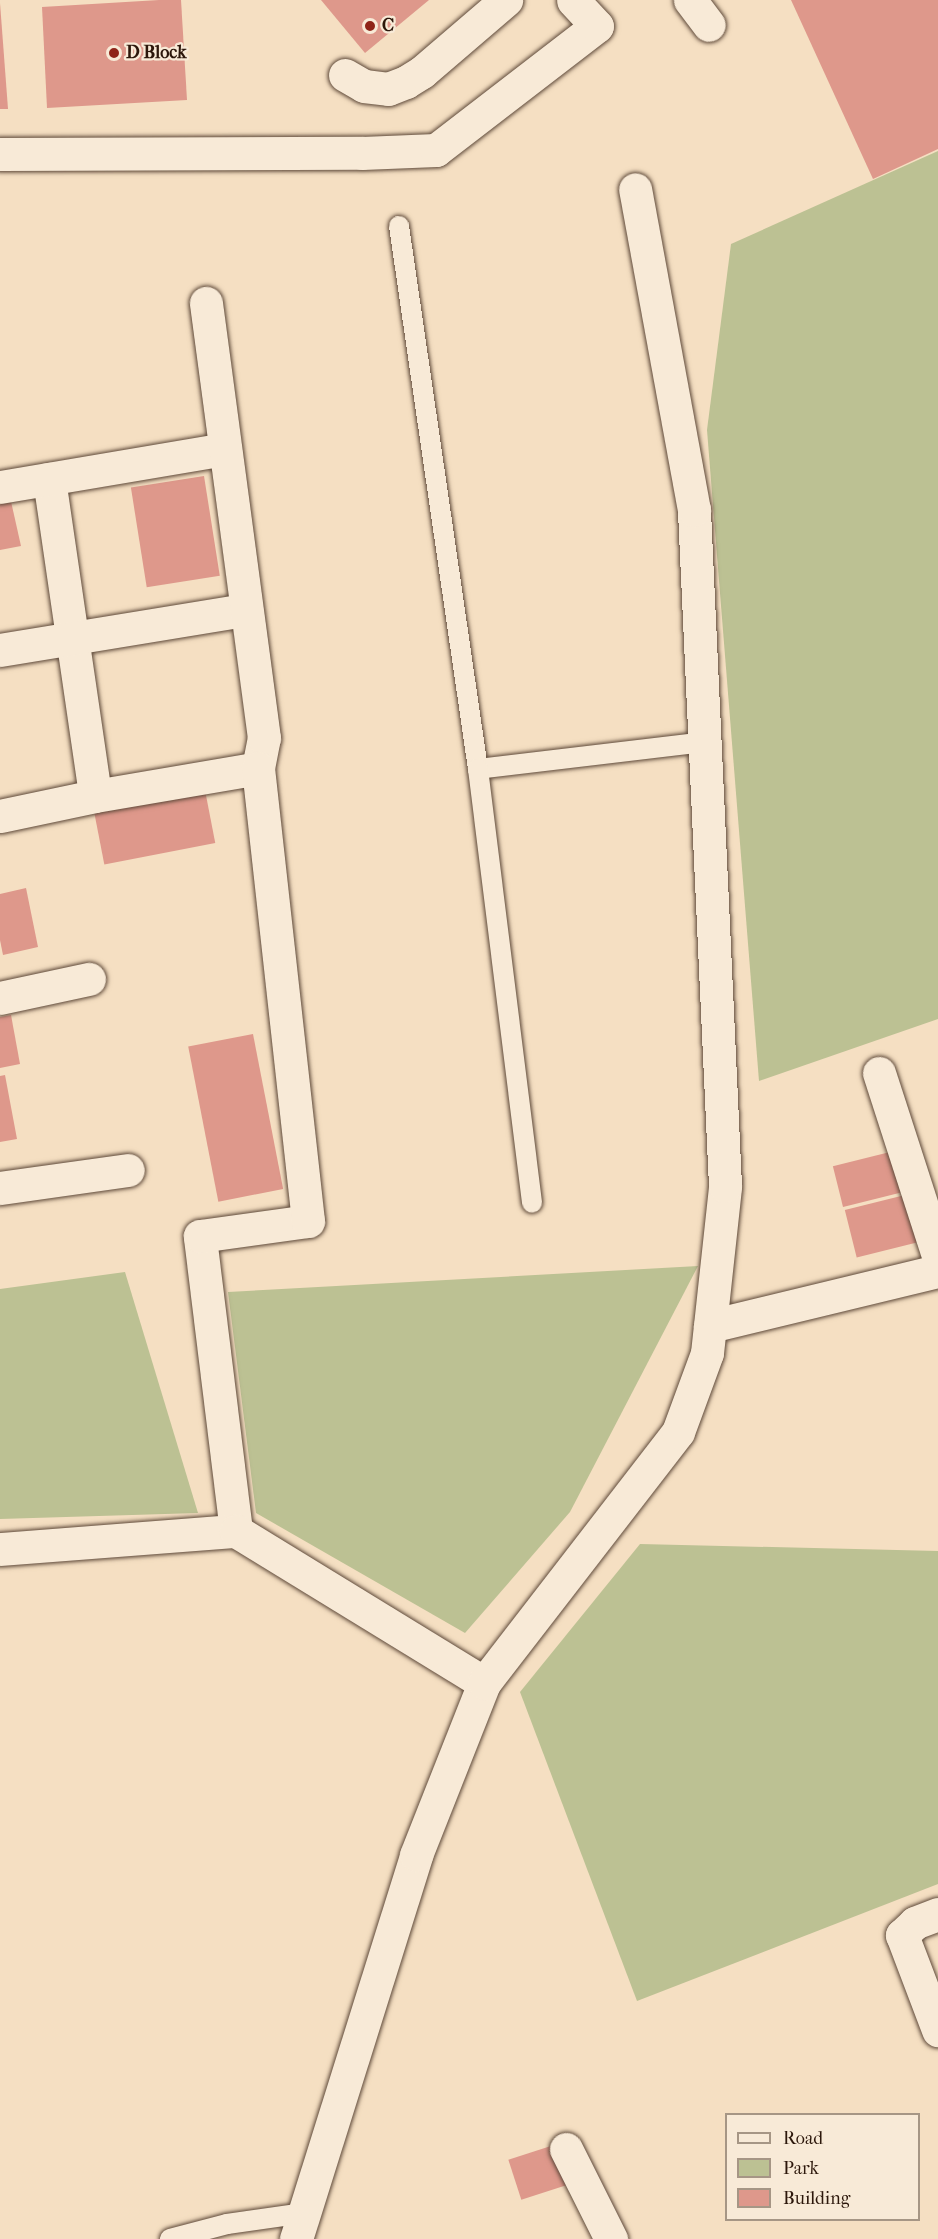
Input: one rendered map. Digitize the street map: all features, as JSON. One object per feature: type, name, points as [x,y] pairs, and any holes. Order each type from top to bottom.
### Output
[{"type":"street","points":[[345,75],[364,86],[388,89],[406,82],[422,72],[506,0]]},
{"type":"street","points":[[0,154],[362,153],[436,150],[597,26],[573,0]]},
{"type":"street","points":[[300,2226],[416,1855],[484,1683],[678,1432],[707,1353],[725,1186],[694,510],[635,189]]},
{"type":"street","points":[[206,303],[264,738],[258,768],[308,1221],[200,1236],[236,1531]]},
{"type":"street","points":[[0,487],[225,449]]},
{"type":"street","points":[[49,479],[95,796]]},
{"type":"street","points":[[0,650],[246,610]]},
{"type":"street","points":[[0,816],[95,796],[258,768]]},
{"type":"street","points":[[0,998],[89,979]]},
{"type":"street","points":[[879,1073],[938,1256]]},
{"type":"street","points":[[0,1188],[128,1170]]},
{"type":"street","points":[[710,1326],[938,1271]]},
{"type":"street","points":[[0,1549],[236,1531],[484,1683]]},
{"type":"street","points":[[938,1914],[915,1923],[902,1935],[938,2030]]},
{"type":"street","points":[[567,2149],[611,2239]]},
{"type":"lane","points":[[399,226],[478,769],[532,1203]]},
{"type":"lane","points":[[478,769],[704,742]]},
{"type":"lane","points":[[170,2239],[227,2224],[300,2226]]},
{"type":"green space","points":[[938,151],[938,1019],[759,1081],[707,430],[731,244]]},
{"type":"green space","points":[[698,1266],[570,1512],[465,1633],[256,1513],[228,1292]]},
{"type":"green space","points":[[125,1272],[198,1513],[0,1519],[0,1289]]},
{"type":"green space","points":[[640,1544],[938,1551],[938,1884],[637,2001],[520,1692]]},
{"type":"building","name":"D Block","points":[[181,0],[187,100],[47,108],[42,7]]},
{"type":"building","name":"C","points":[[321,0],[429,0],[365,53]]},
{"type":"building","points":[[791,0],[938,0],[938,149],[873,179]]},
{"type":"building","points":[[0,3],[8,109],[0,109]]},
{"type":"building","points":[[204,476],[220,576],[147,587],[131,488]]},
{"type":"building","points":[[8,488],[21,546],[0,550],[0,489]]},
{"type":"building","points":[[204,785],[215,843],[104,864],[93,807]]},
{"type":"building","points":[[26,888],[38,947],[3,955],[0,940],[0,894]]},
{"type":"building","points":[[11,1015],[20,1064],[0,1068],[0,1017]]},
{"type":"building","points":[[253,1034],[283,1189],[218,1202],[188,1047]]},
{"type":"building","points":[[5,1075],[17,1139],[0,1142],[0,1076]]},
{"type":"building","points":[[894,1151],[904,1192],[843,1207],[833,1166]]},
{"type":"building","points":[[905,1195],[917,1243],[857,1258],[845,1210]]},
{"type":"building","points":[[554,2145],[567,2185],[521,2200],[508,2160]]},
{"type":"place","name":"C","points":[[370,26]]},
{"type":"place","name":"D Block","points":[[114,53]]}]
